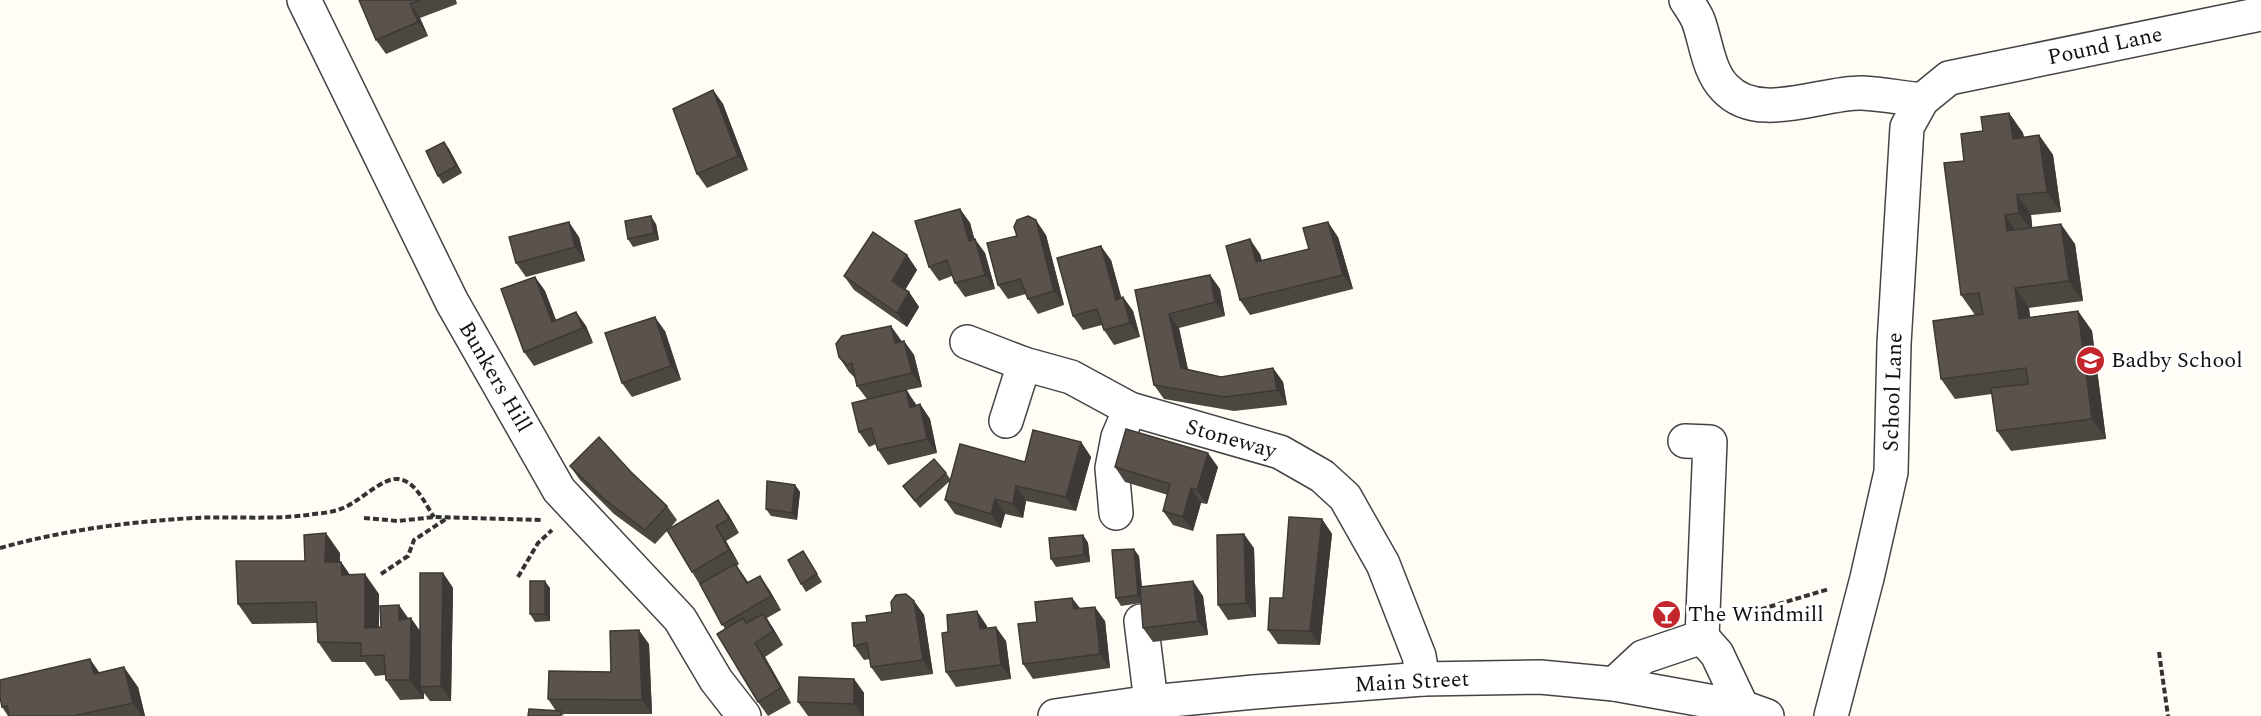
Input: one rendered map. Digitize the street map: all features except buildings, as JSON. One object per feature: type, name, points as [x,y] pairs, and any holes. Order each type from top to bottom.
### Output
[{"type":"street","name":"Bunkers Hill","points":[[304,0],[452,302],[559,490],[572,517],[610,542],[680,619],[716,680],[743,716]]},
{"type":"street","points":[[1686,0],[1697,18],[1712,64],[1724,87],[1742,102],[1775,105],[1861,93],[1922,100]]},
{"type":"street","name":"Pound Lane","points":[[1948,78],[2261,14]]},
{"type":"street","name":"School Lane","points":[[1831,716],[1867,578],[1891,472],[1894,344],[1907,127],[1922,100],[1948,78]]},
{"type":"street","name":"Stoneway","points":[[967,342],[1024,364],[1071,377],[1130,409],[1280,452],[1322,476],[1345,497],[1383,564],[1419,656],[1423,679]]},
{"type":"street","points":[[1006,421],[1024,364]]},
{"type":"street","points":[[1116,513],[1112,468],[1118,436],[1130,409]]},
{"type":"street","points":[[1685,441],[1710,442],[1704,638],[1755,712]]},
{"type":"street","points":[[1141,621],[1151,702]]},
{"type":"street","points":[[1614,684],[1643,657],[1704,638]]},
{"type":"street","name":"Main Street","points":[[1055,716],[1151,702],[1255,704],[1423,679],[1540,676],[1614,684],[1755,712]]},
{"type":"path","points":[[0,548],[109,525],[195,518],[302,516],[341,510],[361,500],[385,481],[394,478],[402,479],[414,487],[434,517]]},
{"type":"path","points":[[364,518],[398,521],[434,517],[572,517]]},
{"type":"path","points":[[381,574],[408,556],[414,540],[450,517]]},
{"type":"path","points":[[518,577],[538,543],[555,527],[572,517]]},
{"type":"path","points":[[1704,638],[1715,623],[1867,578]]},
{"type":"path","points":[[2159,652],[2168,716]]},
{"type":"place","name":"Badby School","points":[[2090,360]]},
{"type":"place","name":"The Windmill","points":[[1667,614]]}]
